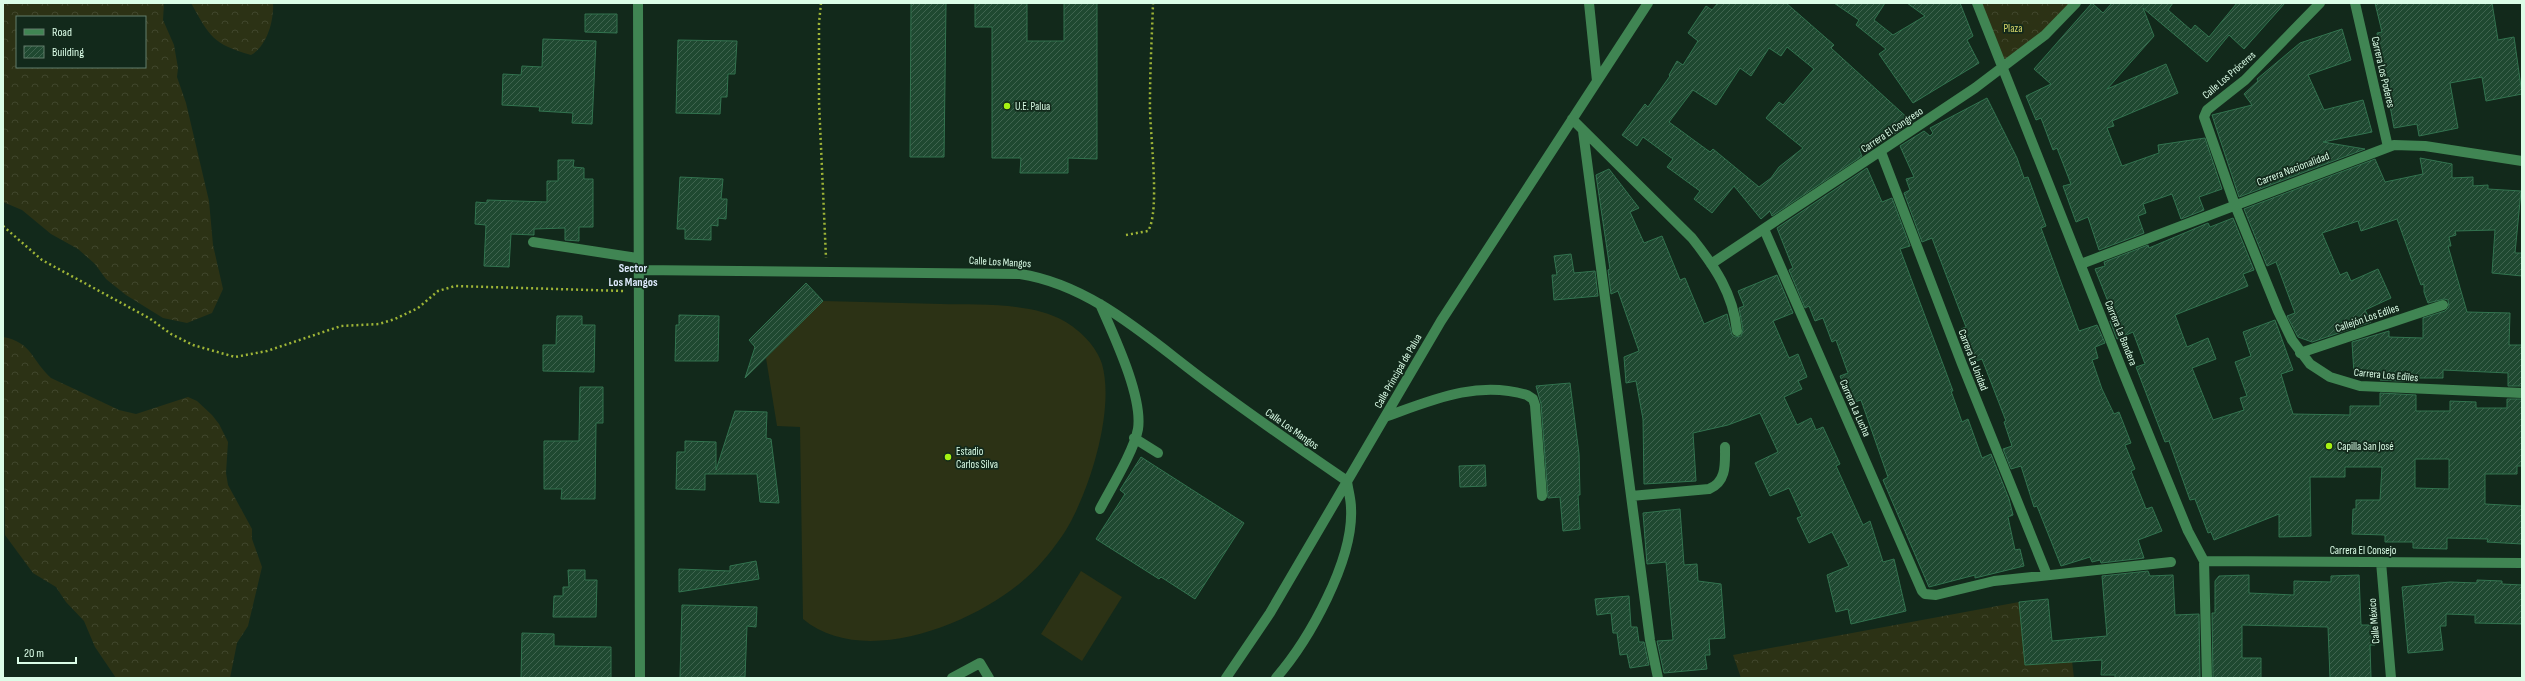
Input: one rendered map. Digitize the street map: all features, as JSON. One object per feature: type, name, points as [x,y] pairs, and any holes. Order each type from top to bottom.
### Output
[{"type":"street","points":[[638,3],[640,678]]},
{"type":"street","points":[[1589,3],[1597,80]]},
{"type":"street","name":"Calle Principal de Palua","points":[[1226,678],[1270,613],[1441,321],[1648,3]]},
{"type":"street","name":"Carrera La Bandera","points":[[1977,3],[2188,531],[2204,562],[2207,678]]},
{"type":"street","name":"Carrera El Congreso","points":[[1711,264],[1881,152],[2003,68],[2045,36],[2076,3]]},
{"type":"street","name":"Calle Los Próceres","points":[[2235,205],[2206,124],[2205,114],[2259,66],[2320,3]]},
{"type":"street","name":"Carrera Los Poderes","points":[[2355,3],[2388,147]]},
{"type":"street","points":[[1572,119],[1692,238],[1726,286],[1735,310],[1737,330]]},
{"type":"street","points":[[1583,131],[1650,640],[1658,678]]},
{"type":"street","name":"Carrera Nacionalidad","points":[[2081,264],[2388,147],[2404,145],[2425,146],[2522,161]]},
{"type":"street","name":"Carrera La Unidad","points":[[1881,152],[1962,364],[2047,575]]},
{"type":"street","name":"Carrera Los Ediles","points":[[2235,205],[2278,310],[2300,353],[2310,364],[2330,377],[2360,386],[2522,393]]},
{"type":"street","name":"Carrera La Lucha","points":[[1764,229],[1878,495],[1922,591],[1925,594],[1936,595],[1994,581],[2047,575]]},
{"type":"street","points":[[533,242],[638,258]]},
{"type":"street","name":"Calle Los Mangos","points":[[638,270],[826,271],[1020,274],[1038,276],[1100,304],[1272,430],[1347,481]]},
{"type":"street","points":[[1100,304],[1130,379],[1138,414],[1138,429],[1100,509]]},
{"type":"street","name":"Callejón Los Ediles","points":[[2300,353],[2443,305]]},
{"type":"street","points":[[1385,417],[1438,396],[1465,391],[1486,388],[1527,395],[1532,399],[1535,406],[1542,496]]},
{"type":"street","points":[[1134,438],[1158,453]]},
{"type":"street","points":[[1631,496],[1710,490],[1716,487],[1725,470],[1725,447]]},
{"type":"street","points":[[1276,678],[1305,640],[1340,568],[1348,538],[1351,509],[1347,481]]},
{"type":"street","points":[[2047,575],[2170,562]]},
{"type":"street","name":"Carrera El Consejo","points":[[2204,562],[2522,563]]},
{"type":"street","name":"Calle México","points":[[2381,562],[2391,678]]},
{"type":"street","points":[[952,678],[980,663],[989,678]]},
{"type":"path","points":[[821,3],[819,23],[819,102],[826,271]]},
{"type":"path","points":[[1126,235],[1148,231],[1152,225],[1154,194],[1150,101],[1153,3]]},
{"type":"path","points":[[3,226],[42,260],[150,318],[170,334],[193,345],[235,357],[266,351],[341,326],[379,324],[395,319],[418,308],[438,291],[455,286],[638,292]]},
{"type":"green space","points":[[3,3],[164,3],[163,20],[174,45],[178,68],[177,77],[186,103],[209,201],[213,245],[223,289],[212,313],[187,323],[163,318],[126,295],[106,279],[95,264],[78,249],[51,234],[22,210],[3,202]]},
{"type":"green space","points":[[191,3],[273,3],[271,25],[261,46],[251,55],[228,47],[214,38],[203,24]]},
{"type":"green space","name":"Plaza","points":[[1977,3],[2075,3],[2003,68]]},
{"type":"green space","name":"Estadio Carlos Silva","points":[[823,301],[988,305],[1036,310],[1064,321],[1076,329],[1092,345],[1100,358],[1105,383],[1103,426],[1098,449],[1084,494],[1066,530],[1048,556],[1026,578],[1004,595],[978,611],[949,624],[918,634],[886,640],[856,640],[828,633],[803,619],[800,427],[777,426],[766,358]]},
{"type":"green space","points":[[3,337],[20,343],[26,348],[51,378],[119,410],[136,414],[188,397],[197,401],[219,424],[228,442],[226,473],[228,485],[252,529],[252,539],[262,567],[248,626],[237,643],[230,678],[116,678],[95,647],[84,621],[66,602],[56,587],[33,573],[5,535]]},
{"type":"green space","points":[[1081,571],[1122,597],[1082,661],[1041,634]]},
{"type":"green space","points":[[2019,602],[2025,665],[2072,661],[2074,678],[1741,678],[1733,655]]},
{"type":"building","points":[[911,3],[946,3],[944,157],[910,157]]},
{"type":"building","points":[[975,3],[1027,3],[1027,41],[1064,41],[1064,3],[1097,3],[1097,159],[1068,158],[1068,173],[1020,173],[1021,158],[992,158],[992,27],[975,27]]},
{"type":"building","points":[[1718,3],[1786,3],[1834,45],[1831,48],[1912,122],[1894,134],[1892,128],[1859,149],[1862,156],[1772,216],[1770,211],[1761,219],[1734,186],[1712,213],[1694,199],[1700,191],[1667,167],[1673,159],[1643,137],[1637,146],[1622,135],[1645,104],[1648,107],[1670,76],[1669,75],[1677,61],[1683,65],[1698,41],[1688,33],[1706,6],[1712,10]],"holes":[[[1787,47],[1814,69],[1783,105],[1779,102],[1766,118],[1803,148],[1779,167],[1771,178],[1759,187],[1713,149],[1710,152],[1669,122],[1693,90],[1716,105],[1740,68],[1751,76],[1769,48],[1781,56]]]},
{"type":"building","points":[[1834,3],[1885,3],[1874,20],[1893,35],[1925,16],[1907,3],[1960,3],[1973,36],[1967,40],[1979,63],[1913,103],[1879,54],[1886,49],[1856,25],[1859,20]]},
{"type":"building","points":[[2092,3],[2103,13],[2112,3],[2173,3],[2168,10],[2191,30],[2195,25],[2209,37],[2237,3],[2285,3],[2244,49],[2229,35],[2207,62],[2143,8],[2154,36],[2107,89],[2166,64],[2178,93],[2112,121],[2114,126],[2107,128],[2122,166],[2159,153],[2158,145],[2205,138],[2222,189],[2199,197],[2204,210],[2181,219],[2172,194],[2143,204],[2146,213],[2138,216],[2144,233],[2099,250],[2088,217],[2076,222],[2063,186],[2071,184],[2057,148],[2053,150],[2041,118],[2036,120],[2026,96],[2051,84],[2034,69]]},
{"type":"building","points":[[2375,3],[2492,3],[2498,40],[2514,37],[2522,94],[2486,101],[2482,77],[2450,83],[2458,128],[2419,136],[2417,124],[2394,128],[2377,33],[2382,32]]},
{"type":"building","points":[[585,14],[617,14],[617,33],[585,32]]},
{"type":"building","points":[[2342,29],[2351,60],[2308,75],[2324,110],[2363,100],[2372,132],[2323,142],[2365,149],[2239,197],[2212,115],[2252,105],[2244,94],[2258,81],[2257,79],[2300,43]]},
{"type":"building","points":[[543,39],[596,41],[592,124],[572,123],[573,113],[539,111],[540,107],[502,105],[503,74],[521,75],[522,66],[542,67]]},
{"type":"building","points":[[678,40],[737,41],[735,74],[728,74],[727,97],[721,97],[720,114],[676,113]]},
{"type":"building","points":[[1987,98],[2017,158],[2024,178],[2028,177],[2046,226],[2041,228],[2079,331],[2097,325],[2105,343],[2095,347],[2098,358],[2092,360],[2102,389],[2114,414],[2119,412],[2131,443],[2125,445],[2135,469],[2131,471],[2146,509],[2152,507],[2162,531],[2138,540],[2144,558],[2101,563],[2100,560],[2092,562],[2090,557],[2061,566],[2037,506],[2034,507],[2021,466],[2011,469],[2003,449],[2012,446],[2004,422],[2006,421],[1982,359],[1973,362],[1961,329],[1966,327],[1932,238],[1922,242],[1904,193],[1910,190],[1906,179],[1914,177],[1900,146],[1924,131],[1930,136],[1933,133],[1930,128]]},
{"type":"building","points":[[2420,158],[2452,164],[2452,178],[2473,177],[2473,186],[2488,185],[2488,189],[2521,191],[2515,253],[2522,253],[2522,276],[2492,273],[2495,230],[2455,231],[2456,235],[2449,237],[2451,246],[2448,246],[2467,312],[2510,313],[2509,345],[2522,345],[2522,386],[2508,386],[2508,373],[2443,370],[2443,378],[2417,378],[2416,382],[2380,380],[2379,371],[2354,374],[2352,342],[2389,331],[2389,337],[2423,338],[2423,318],[2445,311],[2449,307],[2448,300],[2444,299],[2428,303],[2424,292],[2424,284],[2421,285],[2397,219],[2361,231],[2358,221],[2322,233],[2340,275],[2347,272],[2351,281],[2378,269],[2391,298],[2365,310],[2371,322],[2312,342],[2298,337],[2287,316],[2295,313],[2276,262],[2267,266],[2244,209],[2375,159],[2385,182],[2423,174]]},
{"type":"building","points":[[558,160],[574,160],[573,167],[584,168],[584,179],[593,179],[593,227],[579,227],[579,241],[565,240],[565,228],[534,229],[534,235],[511,234],[509,267],[484,266],[486,225],[475,224],[476,202],[487,203],[487,200],[547,202],[547,181],[558,181]]},
{"type":"building","points":[[1867,168],[1882,202],[1892,198],[1910,246],[1900,249],[1953,391],[1951,391],[1962,422],[1968,419],[1982,458],[1991,454],[2009,499],[2013,515],[2008,517],[2015,550],[2020,549],[2024,566],[1975,578],[1975,575],[1929,587],[1883,480],[1888,477],[1861,400],[1851,403],[1840,376],[1848,373],[1836,340],[1832,342],[1823,318],[1815,321],[1809,306],[1805,308],[1789,270],[1793,268],[1777,228]]},
{"type":"building","points":[[1609,169],[1639,208],[1630,212],[1644,243],[1662,236],[1680,280],[1685,278],[1704,324],[1727,314],[1732,335],[1735,337],[1741,336],[1743,330],[1739,308],[1744,306],[1738,291],[1777,275],[1793,313],[1773,321],[1789,358],[1798,354],[1807,377],[1798,381],[1802,389],[1784,397],[1797,425],[1811,418],[1816,430],[1823,427],[1840,464],[1836,466],[1863,525],[1870,521],[1883,562],[1894,559],[1906,611],[1851,624],[1848,609],[1836,612],[1827,575],[1849,566],[1832,532],[1809,543],[1797,518],[1802,516],[1789,488],[1770,496],[1755,463],[1778,452],[1760,413],[1728,425],[1693,433],[1696,481],[1644,484],[1643,419],[1636,381],[1626,383],[1624,357],[1639,351],[1618,291],[1611,294],[1608,270],[1610,269],[1596,175]]},
{"type":"building","points":[[680,177],[723,179],[721,199],[727,199],[726,219],[718,218],[718,226],[711,225],[711,240],[685,239],[685,229],[677,229]]},
{"type":"building","points":[[2233,218],[2254,270],[2243,274],[2248,286],[2175,315],[2187,347],[2208,338],[2216,359],[2192,368],[2213,420],[2244,410],[2240,398],[2247,396],[2235,362],[2251,356],[2243,332],[2275,320],[2293,370],[2281,374],[2293,414],[2350,415],[2350,406],[2380,406],[2380,393],[2416,395],[2416,411],[2450,411],[2450,401],[2476,402],[2476,408],[2507,408],[2507,399],[2522,399],[2522,466],[2517,466],[2517,474],[2485,474],[2485,504],[2522,506],[2522,544],[2487,542],[2488,539],[2447,538],[2447,549],[2413,548],[2413,542],[2385,542],[2385,535],[2352,534],[2353,509],[2356,509],[2356,500],[2380,500],[2382,467],[2345,467],[2345,477],[2310,477],[2311,536],[2279,537],[2279,514],[2214,540],[2211,532],[2208,533],[2195,499],[2190,500],[2169,441],[2165,442],[2136,367],[2145,364],[2133,332],[2117,339],[2110,321],[2115,319],[2095,269],[2105,266],[2104,262],[2148,245],[2149,248],[2208,223],[2210,227]],"holes":[[[2415,459],[2449,459],[2449,489],[2415,488]]]},
{"type":"building","points":[[1571,254],[1574,273],[1595,271],[1598,296],[1554,300],[1552,275],[1557,275],[1554,256]]},
{"type":"building","points":[[806,283],[823,301],[745,378],[755,347],[749,340]]},
{"type":"building","points":[[679,315],[719,316],[718,361],[675,361],[676,325],[679,325]]},
{"type":"building","points":[[557,316],[582,316],[582,325],[595,325],[594,372],[543,371],[543,345],[556,345]]},
{"type":"building","points":[[1570,383],[1579,454],[1580,495],[1578,495],[1580,529],[1563,531],[1560,497],[1548,498],[1541,404],[1536,386]]},
{"type":"building","points":[[580,387],[603,387],[603,423],[596,423],[595,499],[561,499],[562,489],[544,489],[544,441],[579,441]]},
{"type":"building","points":[[735,411],[767,412],[766,438],[771,439],[779,503],[760,502],[757,474],[705,474],[705,490],[676,489],[677,452],[685,452],[685,441],[716,442],[716,470]]},
{"type":"building","points":[[1141,457],[1244,523],[1195,599],[1161,577],[1159,579],[1096,539],[1125,494],[1120,490]]},
{"type":"building","points":[[1485,465],[1486,486],[1460,487],[1459,466]]},
{"type":"building","points":[[1680,509],[1684,565],[1697,564],[1698,581],[1721,584],[1725,638],[1709,639],[1710,655],[1705,655],[1707,669],[1664,673],[1657,641],[1673,640],[1666,562],[1647,564],[1643,513]]},
{"type":"building","points":[[756,561],[759,579],[679,592],[679,569],[730,571],[730,566]]},
{"type":"building","points":[[568,570],[585,570],[585,580],[597,580],[596,617],[553,617],[554,596],[563,596],[563,587],[569,587]]},
{"type":"building","points":[[2148,571],[2150,576],[2173,575],[2175,615],[2199,614],[2200,678],[2115,678],[2115,675],[2101,675],[2102,660],[2025,665],[2019,602],[2048,599],[2052,641],[2107,636],[2102,576]]},
{"type":"building","points":[[2249,575],[2249,593],[2294,595],[2294,581],[2331,582],[2331,576],[2359,575],[2361,625],[2374,625],[2375,645],[2370,645],[2371,678],[2330,678],[2328,627],[2242,625],[2242,658],[2261,658],[2261,678],[2213,678],[2212,613],[2215,613],[2215,581],[2219,576]]},
{"type":"building","points":[[2477,580],[2502,581],[2502,584],[2522,585],[2522,624],[2475,623],[2475,615],[2446,614],[2446,626],[2440,626],[2443,650],[2408,653],[2402,587],[2450,582],[2477,583]]},
{"type":"building","points":[[1629,596],[1631,627],[1637,627],[1639,642],[1644,642],[1649,665],[1630,668],[1627,654],[1620,655],[1617,633],[1613,633],[1611,613],[1597,615],[1595,599]]},
{"type":"building","points":[[682,605],[757,607],[756,627],[747,626],[745,677],[680,678]]},
{"type":"building","points":[[522,633],[554,634],[554,646],[611,647],[611,678],[521,678]]},
{"type":"place","name":"U.E. Palua","points":[[1007,106]]},
{"type":"place","name":"Capilla San José","points":[[2329,446]]},
{"type":"place","name":"Estadio Carlos Silva","points":[[948,457]]},
{"type":"district","name":"Sector Los Mangos","points":[[633,275]]}]
